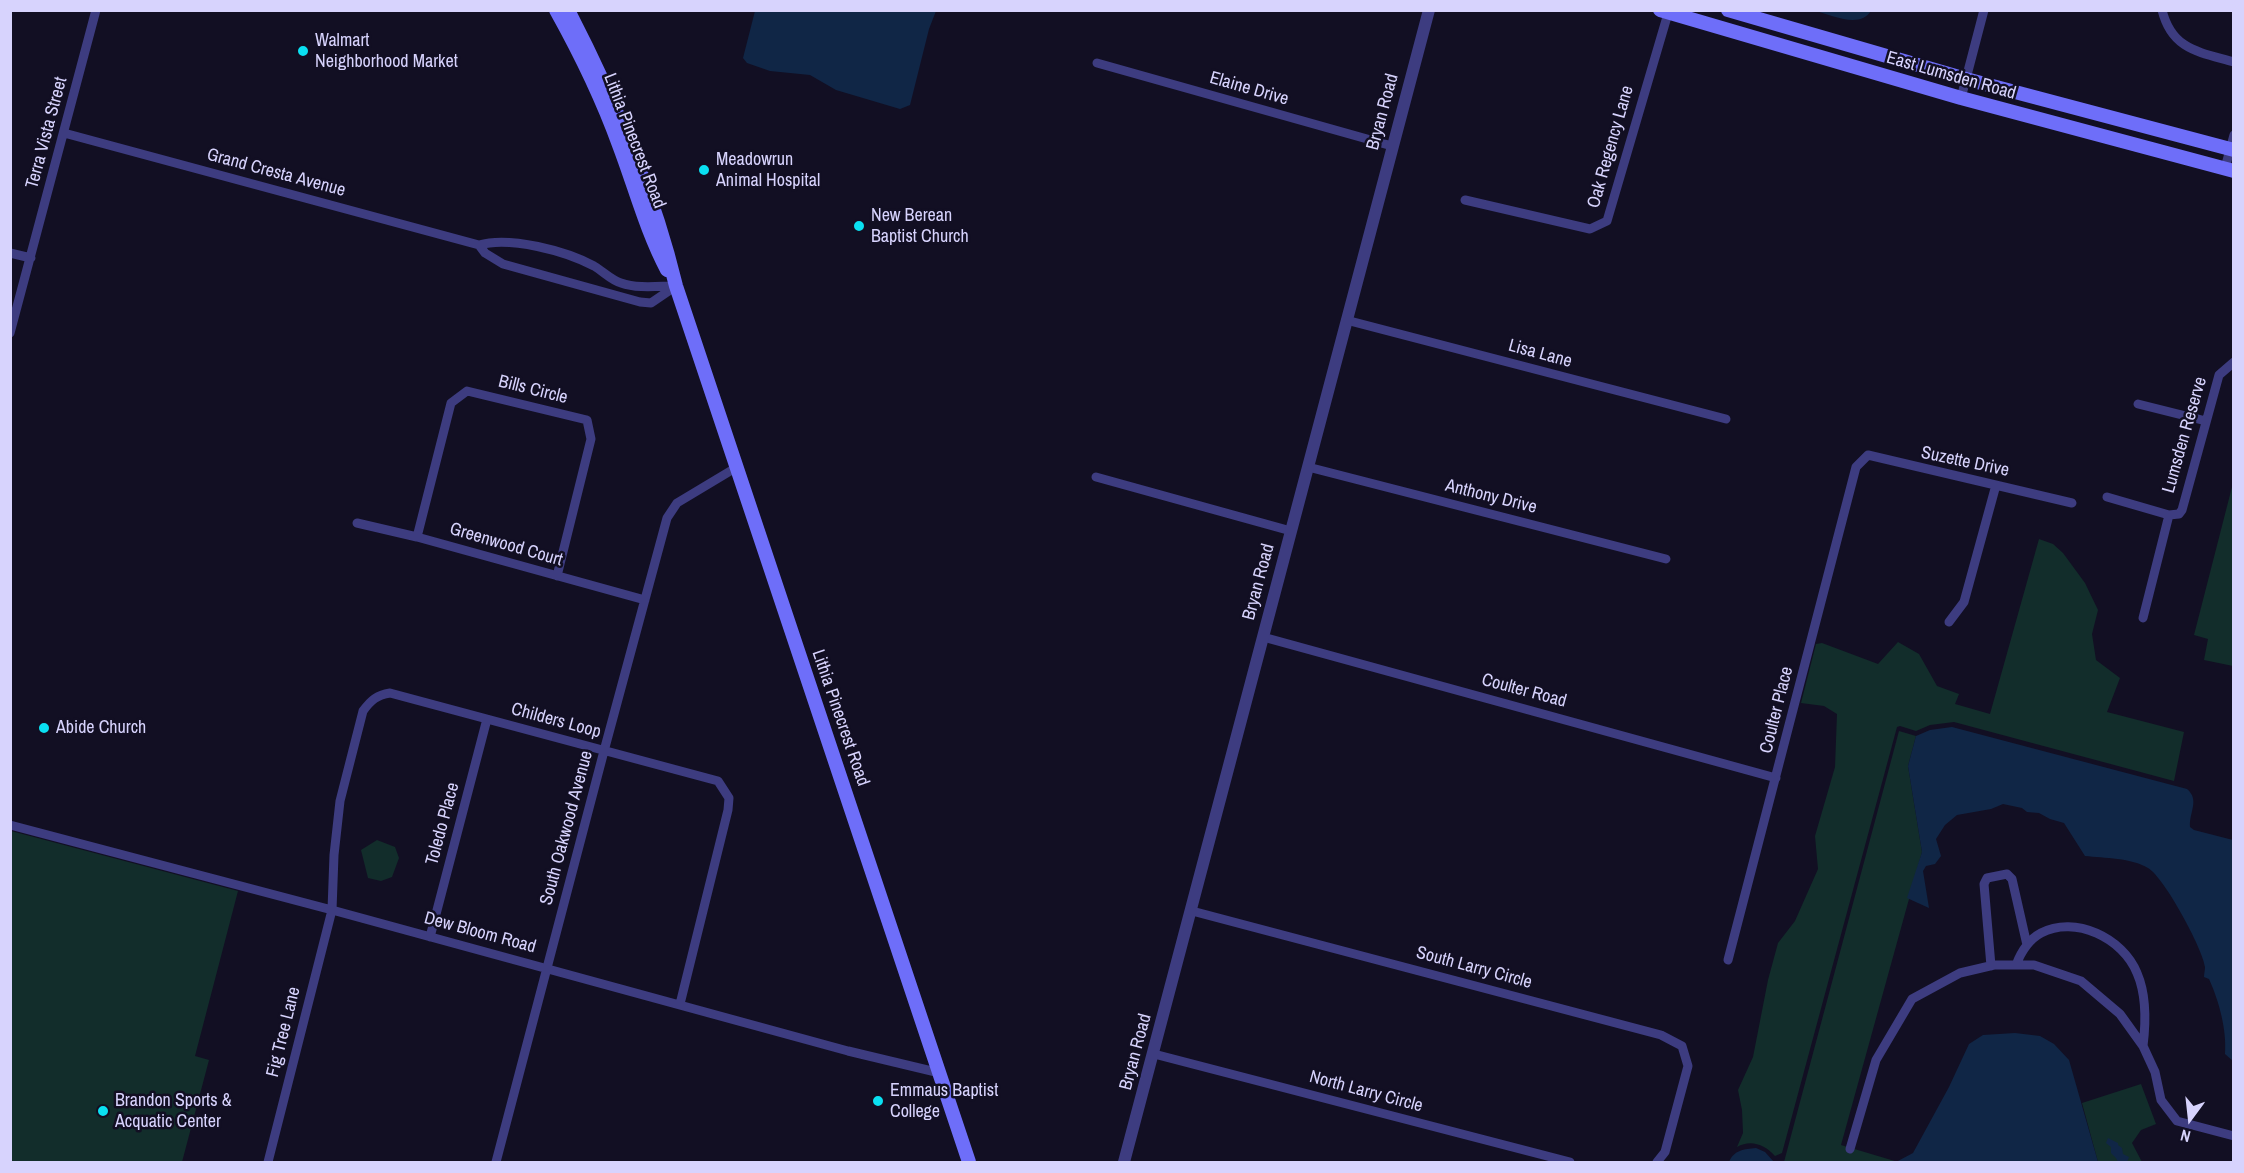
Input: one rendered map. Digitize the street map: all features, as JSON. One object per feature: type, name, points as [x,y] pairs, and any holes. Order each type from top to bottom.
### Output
[{"type":"main road","name":"Lithia Pinecrest Road","points":[[556,10],[583,60],[619,144],[656,249],[676,286]]},
{"type":"main road","name":"Lithia Pinecrest Road","points":[[568,10],[609,93],[637,159],[666,246],[676,286],[969,1162]]},
{"type":"main road","name":"East Lumsden Road","points":[[1728,10],[1966,79],[2232,150]]},
{"type":"main road","name":"East Lumsden Road","points":[[1665,11],[1961,98],[2229,170]]},
{"type":"main road","points":[[619,144],[629,158],[637,159]]},
{"type":"street","name":"Terra Vista Street","points":[[10,333],[96,10]]},
{"type":"street","name":"Bryan Road","points":[[1124,1162],[1429,10]]},
{"type":"street","points":[[1961,98],[1984,10]]},
{"type":"street","points":[[2162,10],[2167,26],[2182,45],[2234,62]]},
{"type":"street","name":"Oak Regency Lane","points":[[1465,200],[1590,230],[1607,220],[1665,11]]},
{"type":"street","name":"Elaine Drive","points":[[1097,63],[1392,146]]},
{"type":"street","name":"Grand Cresta Avenue","points":[[64,133],[479,245],[489,242],[521,243],[578,259],[617,282],[627,285],[676,286]]},
{"type":"street","points":[[2229,170],[2234,135]]},
{"type":"street","name":"Grand Cresta Avenue","points":[[479,245],[485,253],[503,264],[640,302],[651,303],[676,286]]},
{"type":"street","points":[[10,253],[31,258]]},
{"type":"street","name":"Lisa Lane","points":[[1346,320],[1726,419]]},
{"type":"street","name":"Lumsden Reserve","points":[[2143,618],[2169,515],[2179,514],[2182,510],[2219,375],[2234,362]]},
{"type":"street","name":"Bills Circle","points":[[417,537],[451,403],[467,391],[587,420],[591,440],[557,576]]},
{"type":"street","points":[[2138,405],[2206,421]]},
{"type":"street","name":"Suzette Drive","points":[[1856,467],[1868,455],[2072,503]]},
{"type":"street","name":"South Oakwood Avenue","points":[[496,1162],[667,518],[677,503],[737,467]]},
{"type":"street","name":"Anthony Drive","points":[[1308,467],[1665,559]]},
{"type":"street","name":"Coulter Place","points":[[1728,960],[1856,467]]},
{"type":"street","points":[[1096,477],[1291,531]]},
{"type":"street","points":[[1949,622],[1964,602],[1996,485]]},
{"type":"street","points":[[2107,497],[2169,515]]},
{"type":"street","name":"Greenwood Court","points":[[357,523],[417,537],[645,600]]},
{"type":"street","name":"Coulter Road","points":[[1263,637],[1776,778]]},
{"type":"street","name":"Childers Loop","points":[[332,910],[334,855],[340,801],[363,711],[369,701],[378,695],[390,693],[718,781],[729,798],[728,810],[680,1004]]},
{"type":"street","name":"Toledo Place","points":[[430,937],[487,719]]},
{"type":"street","name":"Dew Bloom Road","points":[[10,825],[848,1051],[940,1073]]},
{"type":"street","points":[[1991,966],[1984,884],[1987,878],[2007,874],[2012,879],[2027,945]]},
{"type":"street","name":"Fig Tree Lane","points":[[268,1162],[332,910]]},
{"type":"street","name":"South Larry Circle","points":[[1192,911],[1661,1035],[1682,1046],[1688,1066],[1665,1152],[1657,1162]]},
{"type":"street","points":[[2016,965],[2022,950],[2027,945],[2040,933],[2056,927],[2078,926],[2109,940],[2121,950],[2137,972],[2146,1022],[2143,1046]]},
{"type":"street","points":[[1850,1149],[1876,1060],[1911,999],[1960,973],[1991,966],[2016,965],[2034,965],[2081,981],[2120,1014],[2143,1046],[2155,1072],[2161,1100],[2177,1121],[2234,1136]]},
{"type":"street","name":"North Larry Circle","points":[[1154,1054],[1570,1162]]},
{"type":"green space","points":[[2233,483],[2233,666],[2204,660],[2208,639],[2194,635]]},
{"type":"green space","points":[[2039,539],[2053,544],[2063,553],[2085,583],[2098,610],[2092,634],[2096,660],[2120,678],[2107,712],[2184,732],[2174,781],[1954,722],[1930,725],[1916,731],[1897,727],[1782,1153],[1775,1156],[1762,1146],[1753,1143],[1737,1147],[1743,1133],[1738,1090],[1753,1057],[1768,980],[1778,943],[1795,921],[1818,869],[1815,836],[1835,767],[1837,714],[1824,706],[1801,703],[1816,644],[1822,643],[1878,664],[1898,642],[1919,654],[1937,686],[1959,694],[1955,704],[1990,714]]},
{"type":"green space","points":[[1899,731],[1916,736],[1908,766],[1922,852],[1841,1145],[1898,1162],[1784,1162]]},
{"type":"green space","points":[[11,831],[238,891],[195,1056],[209,1060],[182,1162],[11,1162]]},
{"type":"green space","points":[[377,840],[395,847],[399,858],[392,877],[381,881],[368,878],[361,850]]},
{"type":"green space","points":[[2141,1084],[2156,1124],[2141,1130],[2132,1143],[2142,1162],[2098,1162],[2082,1103]]},
{"type":"water","points":[[1871,10],[1866,16],[1853,20],[1815,11]]},
{"type":"water","points":[[755,11],[936,11],[929,29],[910,105],[900,109],[836,90],[810,75],[770,71],[747,63],[743,58]]},
{"type":"water","points":[[1952,727],[2187,789],[2193,797],[2190,827],[2233,840],[2233,1061],[2225,1054],[2225,1035],[2221,1016],[2209,979],[2204,977],[2203,958],[2173,899],[2148,868],[2134,862],[2085,856],[2064,823],[2039,813],[2027,812],[2022,808],[2003,804],[1991,809],[1957,815],[1945,825],[1936,839],[1941,856],[1935,864],[1926,866],[1923,871],[1929,908],[1907,898],[1922,852],[1908,766],[1916,736],[1930,730]]},
{"type":"water","points":[[2015,1033],[2040,1036],[2054,1044],[2069,1060],[2098,1162],[1896,1162],[1913,1153],[1949,1087],[1969,1044],[1983,1035]]},
{"type":"water","points":[[2108,1138],[2122,1148],[2123,1154],[2129,1157],[2127,1162],[2118,1162],[2111,1153],[2111,1147],[2106,1143]]},
{"type":"water","points":[[1756,1148],[1765,1152],[1774,1162],[1729,1162],[1737,1153]]},
{"type":"place","name":"Walmart Neighborhood Market","points":[[303,51]]},
{"type":"place","name":"Meadowrun Animal Hospital","points":[[704,170]]},
{"type":"place","name":"New Berean Baptist Church","points":[[859,226]]},
{"type":"place","name":"Abide Church","points":[[44,728]]},
{"type":"place","name":"Emmaus Baptist College","points":[[878,1101]]},
{"type":"place","name":"Brandon Sports & Acquatic Center","points":[[103,1111]]}]
